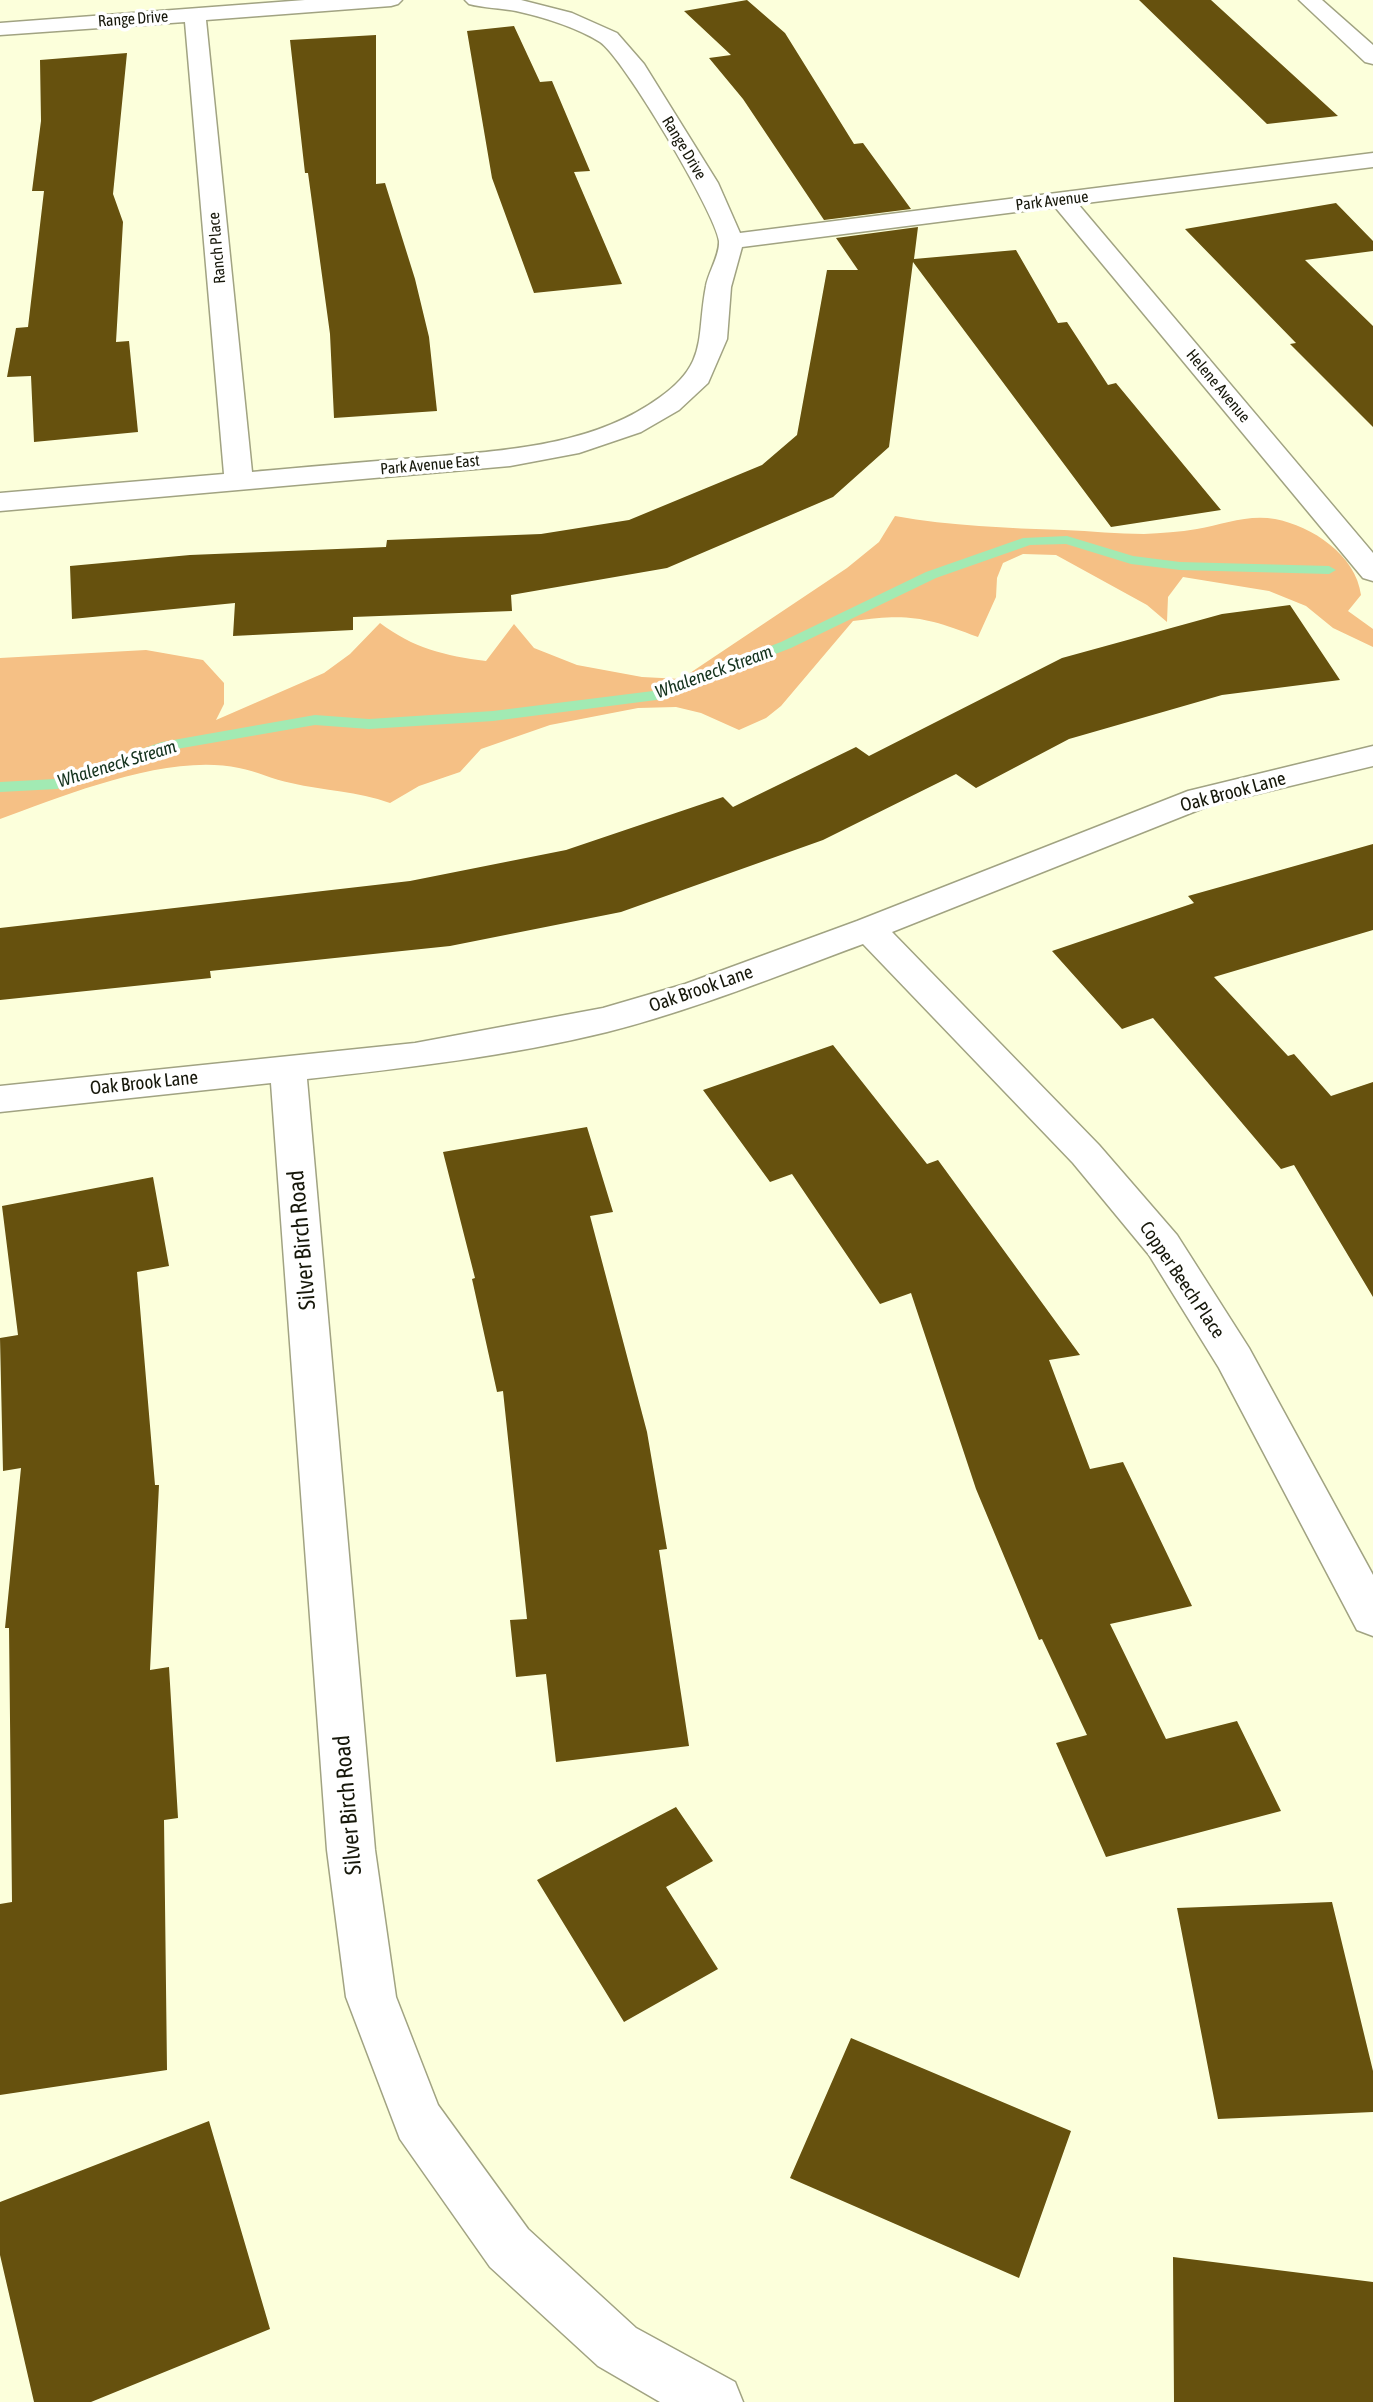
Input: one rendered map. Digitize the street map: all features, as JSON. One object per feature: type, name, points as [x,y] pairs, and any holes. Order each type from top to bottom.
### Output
[{"type":"street","name":"Range Drive","points":[[0,29],[391,0]]},
{"type":"street","name":"Range Drive","points":[[476,0],[516,5],[564,18],[608,38],[633,64],[706,183],[731,241]]},
{"type":"street","points":[[1310,0],[1373,57]]},
{"type":"street","name":"Ranch Place","points":[[195,14],[239,481]]},
{"type":"street","name":"Park Avenue","points":[[731,241],[1373,160]]},
{"type":"street","name":"Helene Avenue","points":[[1062,200],[1373,572]]},
{"type":"street","name":"Park Avenue East","points":[[0,502],[510,458],[569,447],[631,426],[669,404],[699,377],[715,339],[718,287],[731,241]]},
{"type":"street","name":"Oak Brook Lane","points":[[0,1099],[415,1055],[605,1020],[698,992],[869,929],[1199,798],[1373,756]]},
{"type":"street","name":"Copper Beech Place","points":[[869,929],[1086,1154],[1163,1245],[1235,1359],[1373,1617]]},
{"type":"street","name":"Silver Birch Road","points":[[288,1067],[351,1850],[371,1997],[418,2121],[509,2248],[617,2347],[715,2402]]},
{"type":"shaded area","points":[[895,516],[979,526],[1134,534],[1191,530],[1236,520],[1275,519],[1303,528],[1317,536],[1341,555],[1351,567],[1361,595],[1348,611],[1373,629],[1373,647],[1333,628],[1306,606],[1269,591],[1183,577],[1168,597],[1167,622],[1147,605],[1056,555],[1023,554],[1003,563],[997,578],[996,597],[978,637],[917,618],[888,617],[853,621],[781,706],[766,718],[739,730],[701,713],[676,707],[638,708],[550,725],[481,749],[460,772],[419,786],[390,803],[284,782],[246,769],[211,765],[181,766],[149,771],[86,788],[0,819],[0,658],[146,650],[203,660],[224,683],[224,704],[216,720],[324,673],[350,654],[380,623],[392,632],[430,650],[486,661],[514,624],[534,648],[577,665],[642,677],[681,679],[847,568],[879,542]]},
{"type":"building","points":[[747,0],[785,33],[854,144],[863,143],[911,209],[824,220],[743,99],[709,58],[731,55],[684,11]]},
{"type":"building","points":[[1139,0],[1211,0],[1338,116],[1267,124]]},
{"type":"building","points":[[514,26],[540,82],[552,81],[590,171],[574,172],[622,284],[534,293],[492,178],[467,31]]},
{"type":"building","points":[[376,35],[376,184],[385,183],[415,279],[429,337],[437,411],[334,418],[330,334],[308,173],[305,173],[290,40]]},
{"type":"building","points":[[127,53],[113,194],[123,222],[116,342],[129,341],[138,432],[34,442],[31,376],[7,377],[16,328],[28,327],[44,191],[32,191],[41,121],[40,60]]},
{"type":"building","points":[[1336,203],[1373,241],[1373,251],[1305,260],[1373,326],[1373,427],[1290,344],[1296,343],[1185,229]]},
{"type":"building","points":[[918,227],[914,259],[1016,250],[1058,323],[1067,322],[1108,385],[1116,383],[1221,510],[1111,527],[913,262],[889,447],[833,497],[667,568],[511,595],[512,611],[353,617],[353,630],[233,636],[235,603],[72,619],[70,566],[190,555],[386,547],[387,540],[541,534],[629,520],[762,465],[797,435],[827,270],[858,270],[836,238]]},
{"type":"building","points":[[1290,605],[1340,680],[1222,695],[1069,739],[976,788],[956,774],[823,840],[621,912],[450,946],[210,971],[211,978],[0,1000],[0,928],[410,881],[566,850],[723,797],[733,807],[856,747],[869,756],[1062,658],[1222,614]]},
{"type":"building","points":[[1373,844],[1373,930],[1214,977],[1288,1056],[1294,1054],[1331,1096],[1373,1082],[1373,1297],[1294,1165],[1281,1169],[1153,1018],[1122,1029],[1052,951],[1194,903],[1188,896]]},
{"type":"building","points":[[833,1045],[927,1164],[938,1160],[1080,1355],[1049,1360],[1090,1469],[1123,1462],[1192,1606],[1110,1624],[1166,1739],[1237,1721],[1281,1811],[1106,1857],[1056,1743],[1087,1735],[1042,1639],[1039,1640],[976,1489],[911,1293],[880,1304],[792,1174],[770,1182],[703,1090]]},
{"type":"building","points":[[587,1127],[613,1212],[590,1216],[647,1432],[667,1549],[659,1550],[689,1746],[556,1762],[546,1674],[516,1677],[510,1620],[527,1619],[503,1391],[497,1392],[472,1279],[475,1278],[443,1152]]},
{"type":"building","points":[[153,1177],[169,1266],[137,1272],[155,1485],[159,1485],[150,1670],[169,1667],[178,1818],[164,1820],[167,2070],[0,2095],[0,1904],[12,1902],[9,1628],[5,1628],[21,1468],[3,1471],[0,1338],[18,1335],[2,1206]]},
{"type":"building","points":[[676,1807],[713,1861],[666,1887],[718,1969],[624,2022],[537,1880]]},
{"type":"building","points":[[1332,1902],[1373,2071],[1373,2112],[1218,2119],[1177,1908]]},
{"type":"building","points":[[851,2038],[1071,2131],[1019,2278],[790,2178]]},
{"type":"building","points":[[209,2121],[270,2329],[91,2402],[34,2402],[0,2255],[0,2202]]},
{"type":"building","points":[[1173,2257],[1373,2282],[1373,2402],[1174,2402]]},
{"type":"waterway","name":"Whaleneck Stream","points":[[0,787],[57,784],[162,747],[315,720],[369,724],[493,716],[656,695],[786,645],[931,575],[1028,541],[1067,540],[1131,560],[1180,566],[1329,570]]}]
